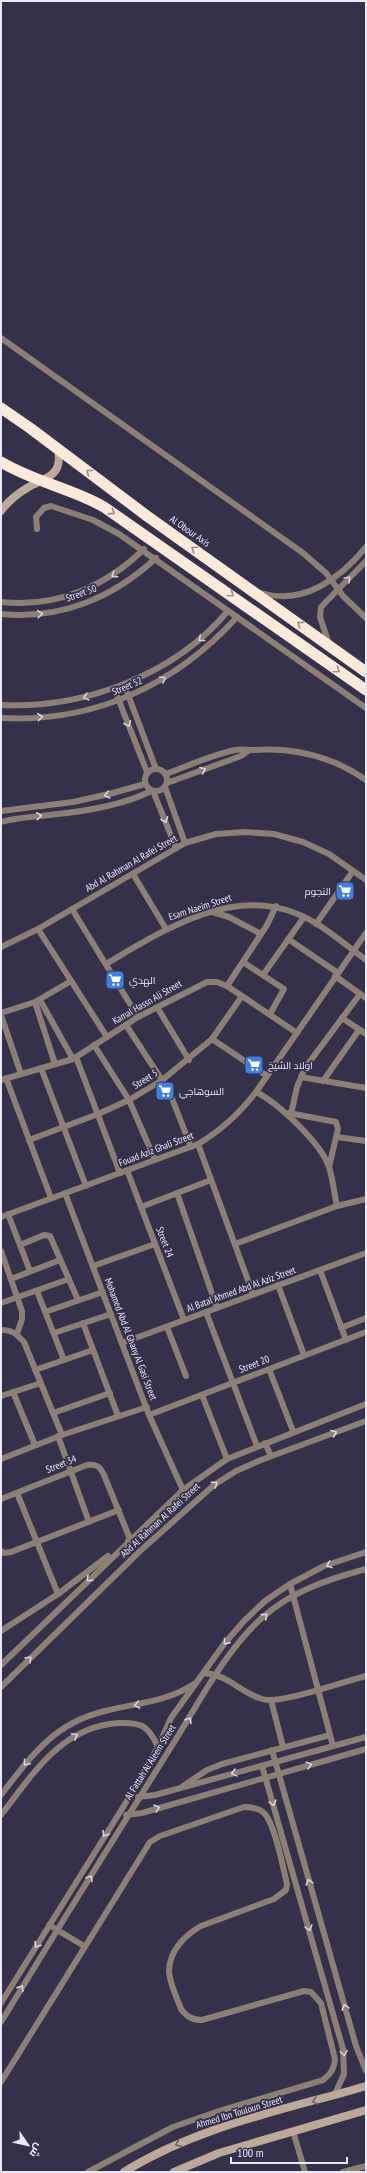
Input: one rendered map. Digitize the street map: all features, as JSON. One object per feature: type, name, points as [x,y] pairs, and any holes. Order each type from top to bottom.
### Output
[{"type":"highway","name":"Al Obour Axis","points":[[1,408],[147,516],[256,592],[366,672]]},
{"type":"highway","points":[[1,462],[41,482],[86,497],[104,507],[366,690]]},
{"type":"street","points":[[1,338],[303,553],[366,618]]},
{"type":"street","points":[[1,511],[16,495],[41,482],[54,473],[58,465],[58,449]]},
{"type":"street","points":[[36,529],[36,516],[44,508],[51,506],[99,523],[144,549],[228,611],[366,708]]},
{"type":"street","points":[[256,592],[281,597],[293,596],[317,589],[330,580],[366,547]]},
{"type":"street","name":"Street 50","points":[[1,602],[43,602],[75,594],[90,588],[119,572],[144,549]]},
{"type":"street","name":"Street 50","points":[[1,614],[45,613],[80,605],[102,596],[128,581],[156,558]]},
{"type":"street","points":[[331,647],[322,628],[320,611],[324,603],[366,561]]},
{"type":"street","name":"Street 52","points":[[1,705],[53,704],[85,697],[124,684],[152,670],[192,646],[206,635],[228,611]]},
{"type":"street","name":"Street 52","points":[[1,718],[56,716],[89,710],[129,696],[151,686],[188,662],[211,644],[237,617]]},
{"type":"street","points":[[124,684],[156,769],[166,774],[228,752],[249,750],[284,750],[318,756],[340,764],[366,780]]},
{"type":"street","points":[[114,688],[147,772],[145,784],[152,791],[176,848]]},
{"type":"street","points":[[1,822],[15,818],[74,811],[135,797],[152,791],[160,791],[166,786],[241,756],[249,750]]},
{"type":"street","points":[[147,772],[156,769]]},
{"type":"street","points":[[166,774],[166,786],[185,843]]},
{"type":"street","points":[[1,811],[73,802],[145,784]]},
{"type":"street","name":"Abd Al Rahman Al Rafei Street","points":[[1,947],[38,929],[185,843],[216,834],[245,832],[274,834],[303,842],[329,854],[366,880]]},
{"type":"street","points":[[316,924],[353,871]]},
{"type":"street","points":[[133,874],[166,929]]},
{"type":"street","name":"Esam Naeim Street","points":[[106,964],[166,929],[212,912],[240,905],[255,904],[276,906],[304,917],[366,960]]},
{"type":"street","points":[[228,986],[261,934],[276,906]]},
{"type":"street","points":[[72,909],[138,1017]]},
{"type":"street","points":[[212,912],[246,925],[261,934]]},
{"type":"street","points":[[263,975],[304,917]]},
{"type":"street","points":[[38,929],[107,1037]]},
{"type":"street","name":"Fouad Aziz Ghali Street","points":[[1,1217],[191,1147],[221,1130],[240,1113],[256,1092],[366,933]]},
{"type":"street","points":[[288,939],[366,998]]},
{"type":"street","points":[[243,962],[284,990],[270,1014]]},
{"type":"street","points":[[21,1074],[1,1014],[37,1001],[72,981]]},
{"type":"street","name":"Kamal Hassn Ali Street","points":[[4,1079],[75,1058],[138,1017],[207,982],[217,982],[228,986],[297,1032]]},
{"type":"street","points":[[288,1113],[301,1077],[310,1060],[360,994]]},
{"type":"street","name":"Street 5","points":[[29,1140],[98,1114],[130,1100],[161,1081],[212,1040],[242,996]]},
{"type":"street","points":[[37,1001],[75,1058],[120,1173]]},
{"type":"street","points":[[37,1001],[55,1064]]},
{"type":"street","points":[[157,1007],[189,1060]]},
{"type":"street","points":[[342,1018],[366,1034]]},
{"type":"street","points":[[126,1025],[173,1100],[191,1147]]},
{"type":"street","points":[[323,1080],[359,1030]]},
{"type":"street","points":[[212,1040],[267,1076]]},
{"type":"street","points":[[94,1045],[130,1100],[156,1160]]},
{"type":"street","points":[[41,1068],[86,1186]]},
{"type":"street","points":[[301,1077],[366,1088]]},
{"type":"street","points":[[4,1079],[52,1198]]},
{"type":"street","points":[[256,1092],[267,1097],[288,1113],[317,1147],[329,1167],[337,1206]]},
{"type":"street","points":[[288,1113],[336,1122],[338,1125],[337,1137],[329,1167]]},
{"type":"street","points":[[337,1137],[366,1141]]},
{"type":"street","points":[[198,1144],[253,1294]]},
{"type":"street","name":"Street 24","points":[[127,1170],[184,1320]]},
{"type":"street","points":[[141,1207],[211,1180]]},
{"type":"street","name":"Mohamed Abd Al Ghany Al Gasi Street","points":[[65,1193],[149,1415],[183,1490]]},
{"type":"street","points":[[177,1193],[217,1308]]},
{"type":"street","points":[[235,1244],[337,1206],[366,1199]]},
{"type":"street","points":[[8,1214],[30,1272]]},
{"type":"street","points":[[20,1244],[47,1235],[51,1238],[78,1300]]},
{"type":"street","points":[[93,1266],[155,1244]]},
{"type":"street","points":[[1,1251],[17,1297],[22,1319],[17,1334]]},
{"type":"street","name":"Al Batal Ahmed Abd Al Aziz Street","points":[[122,1343],[366,1253]]},
{"type":"street","points":[[11,1279],[60,1260]]},
{"type":"street","points":[[320,1270],[346,1340]]},
{"type":"street","points":[[1,1303],[68,1279]]},
{"type":"street","points":[[278,1285],[304,1356]]},
{"type":"street","points":[[36,1290],[64,1360]]},
{"type":"street","points":[[45,1312],[103,1292]]},
{"type":"street","points":[[206,1312],[257,1446]]},
{"type":"street","points":[[54,1333],[111,1314]]},
{"type":"street","points":[[341,1328],[366,1318]]},
{"type":"street","points":[[83,1323],[118,1416]]},
{"type":"street","points":[[167,1327],[186,1376]]},
{"type":"street","points":[[1,1330],[7,1330],[17,1334],[24,1342],[53,1413],[71,1471],[90,1522]]},
{"type":"street","name":"Street 20","points":[[149,1415],[366,1332]]},
{"type":"street","points":[[35,1370],[93,1350]]},
{"type":"street","points":[[269,1369],[293,1431]]},
{"type":"street","points":[[1,1396],[41,1383]]},
{"type":"street","points":[[13,1392],[35,1446]]},
{"type":"street","points":[[53,1413],[110,1393]]},
{"type":"street","points":[[202,1395],[227,1459]]},
{"type":"street","name":"Abd Al Rahman Al Rafei Street","points":[[1,1665],[183,1490],[227,1459],[293,1431],[366,1404]]},
{"type":"street","points":[[1,1459],[60,1436],[147,1407]]},
{"type":"street","name":"Abd Al Rahman Al Rafei Street","points":[[1,1687],[193,1502],[214,1485],[236,1471],[271,1456],[366,1421]]},
{"type":"street","points":[[265,1443],[271,1456]]},
{"type":"street","name":"Street 34","points":[[1,1499],[87,1464],[94,1464],[101,1468],[130,1540]]},
{"type":"street","points":[[16,1493],[58,1594]]},
{"type":"street","points":[[3,1552],[11,1552],[119,1510]]},
{"type":"street","name":"Abd Al Rahman Al Rafei Street","points":[[1,1631],[58,1594],[130,1540]]},
{"type":"street","name":"Al Fattah Al Aleem Street","points":[[1,2003],[130,1796],[158,1747],[171,1718],[244,1621],[266,1601],[290,1584],[324,1566],[366,1552]]},
{"type":"street","name":"Al Fattah Al Aleem Street","points":[[1,2022],[128,1815],[238,1644],[263,1617],[292,1596],[329,1580],[366,1569]]},
{"type":"street","points":[[290,1584],[333,1746]]},
{"type":"street","points":[[204,1673],[218,1674],[254,1696],[271,1700],[366,1676]]},
{"type":"street","points":[[1,1795],[37,1749],[68,1725],[106,1710],[161,1699],[181,1692],[199,1680]]},
{"type":"street","points":[[271,1700],[283,1747]]},
{"type":"street","points":[[1,1815],[45,1759],[67,1741],[87,1730],[103,1724],[133,1722],[141,1725],[152,1734],[158,1747]]},
{"type":"street","points":[[181,1788],[207,1770],[330,1734]]},
{"type":"street","points":[[130,1796],[140,1797],[155,1795],[366,1737]]},
{"type":"street","points":[[119,1812],[128,1815],[366,1749]]},
{"type":"street","points":[[272,1750],[356,2046],[366,2071]]},
{"type":"street","points":[[262,1766],[343,2049],[344,2074],[334,2096]]},
{"type":"street","points":[[1,2082],[143,1851],[155,1838],[244,1807],[255,1807],[264,1812],[270,1822],[287,1884],[286,1890],[274,1899],[201,1926],[182,1939],[171,1960],[169,1971],[177,1997],[185,2015],[194,2020],[202,2020],[304,1991],[311,1992],[321,2002],[335,2059],[332,2072],[323,2080],[219,2111],[173,2127],[88,2172]]},
{"type":"street","points":[[50,1925],[84,1946]]},
{"type":"street","name":"Ahmed Ibn Touloun Street","points":[[124,2172],[162,2151],[199,2135],[254,2117],[366,2086]]},
{"type":"street","points":[[174,2172],[219,2153],[366,2110]]},
{"type":"street","points":[[293,2131],[305,2172]]},
{"type":"street","points":[[343,2172],[366,2166]]},
{"type":"place","name":"النجوم","points":[[345,891]]},
{"type":"place","name":"الهدي","points":[[115,980]]},
{"type":"place","name":"اولاد الشيخ","points":[[254,1065]]},
{"type":"place","name":"السوهاجي","points":[[165,1091]]}]
